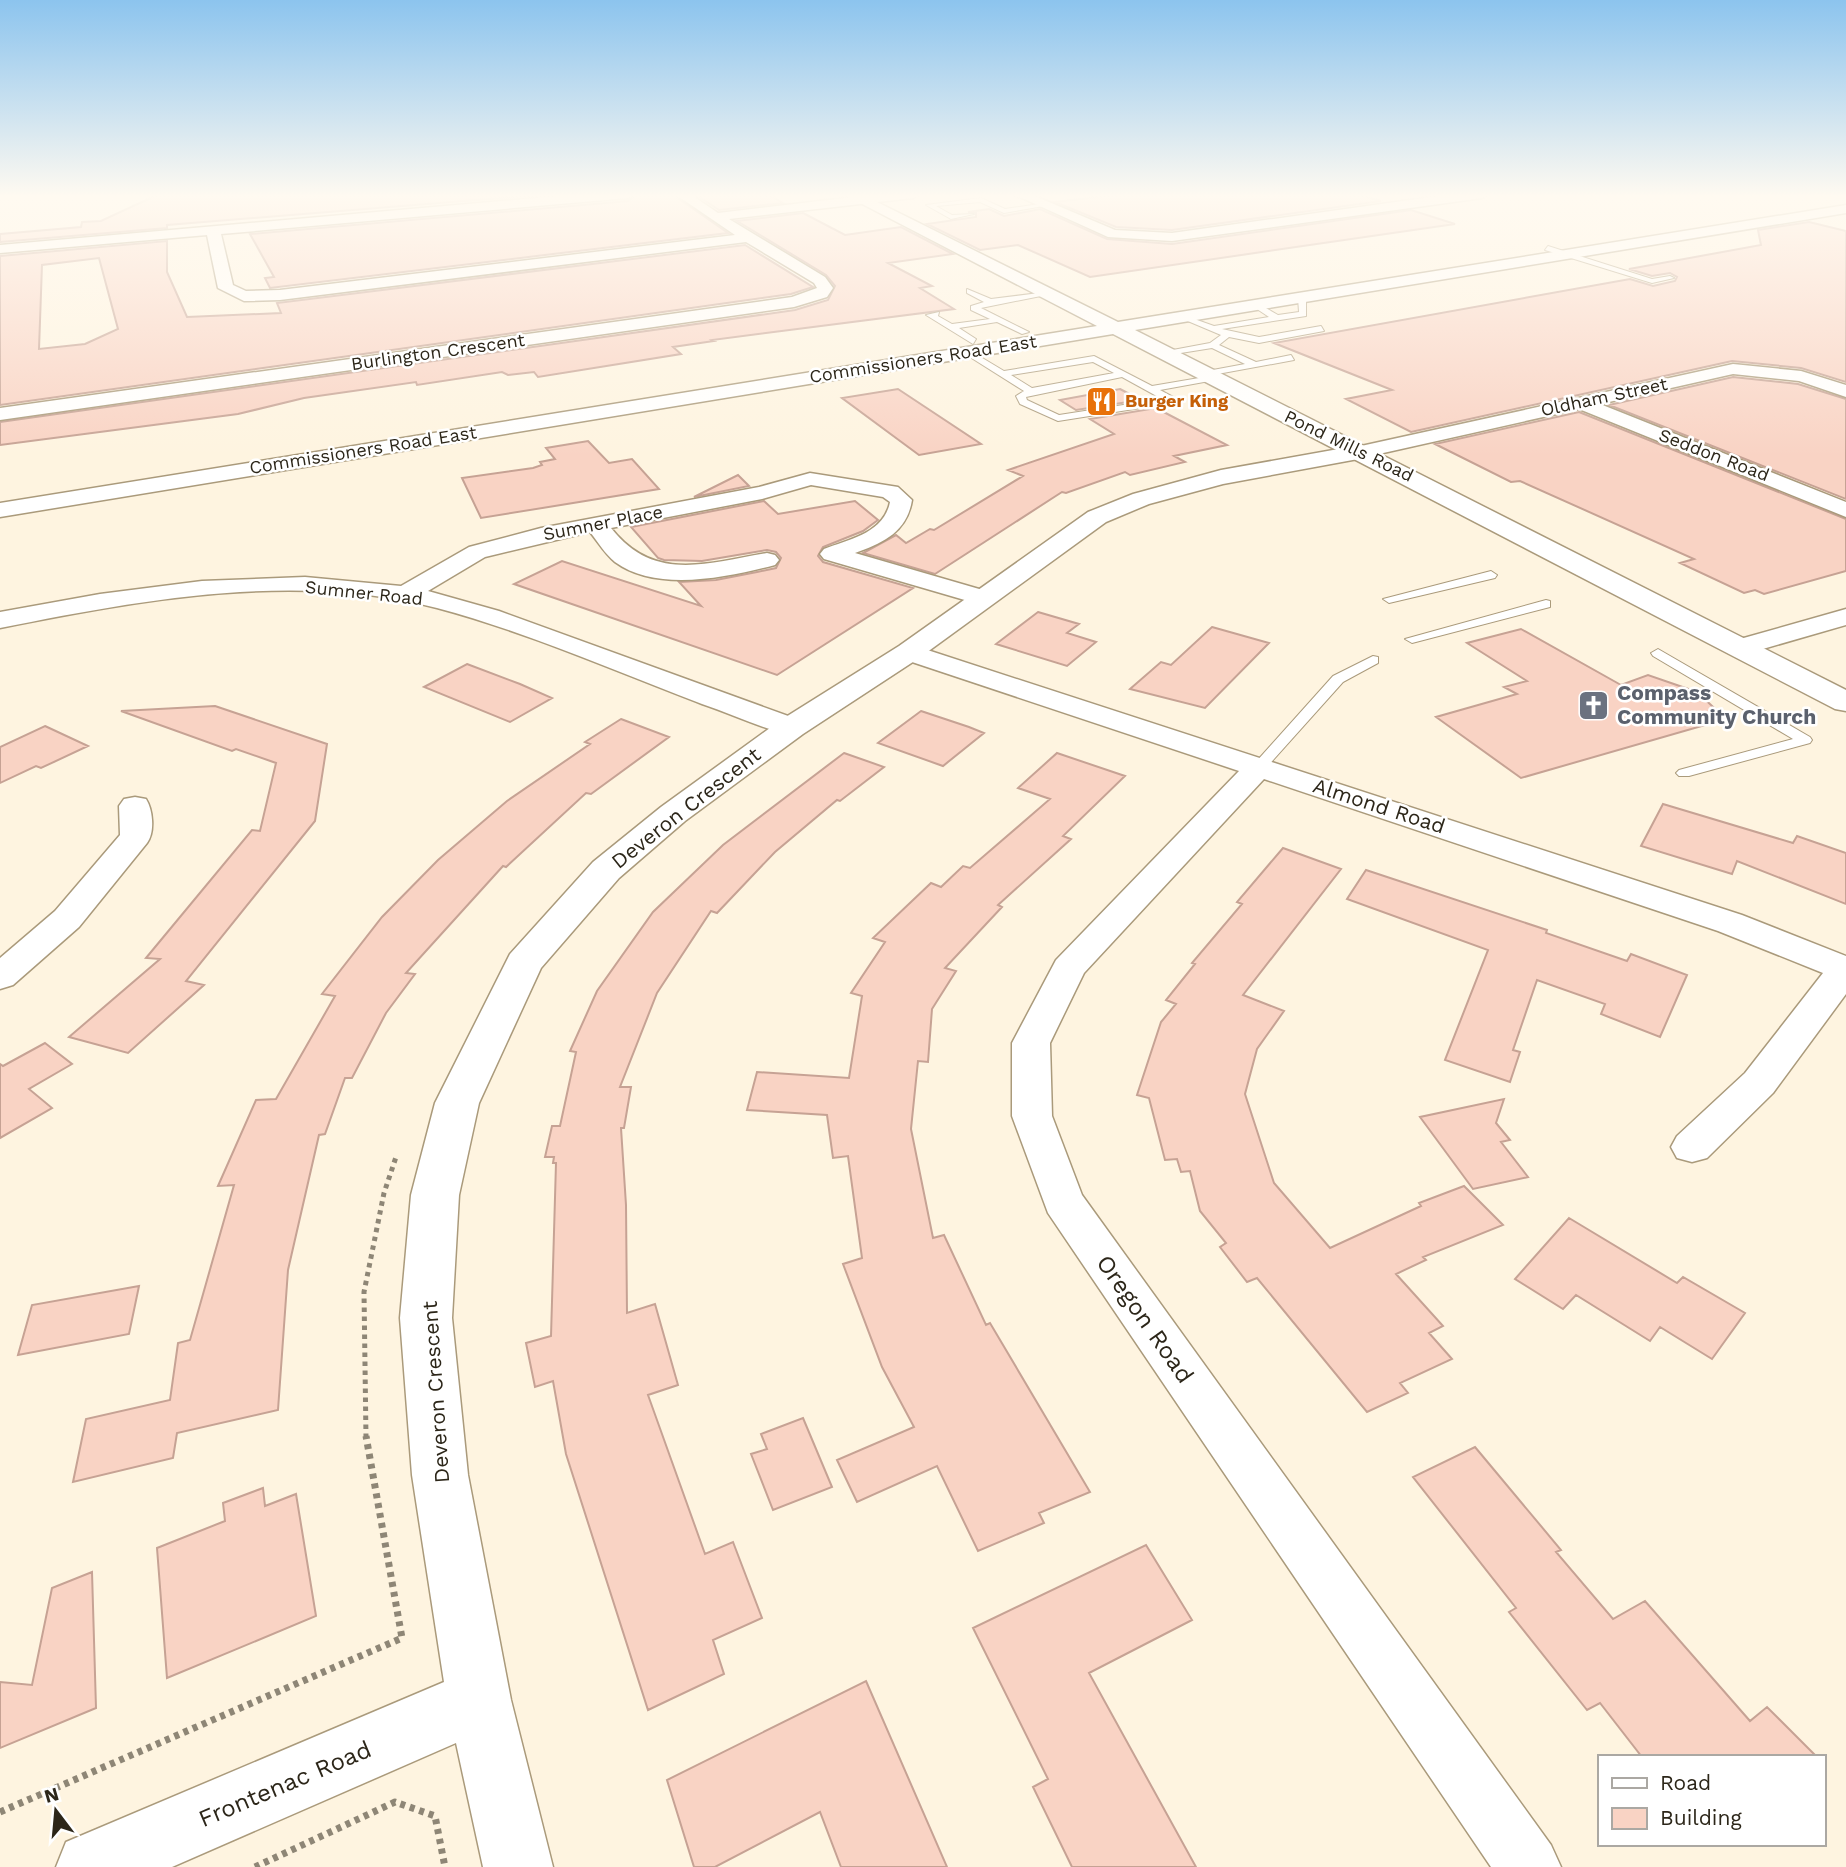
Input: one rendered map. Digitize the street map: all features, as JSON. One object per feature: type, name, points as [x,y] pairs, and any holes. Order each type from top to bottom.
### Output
[{"type":"main road","name":"Pond Mills Road","points":[[985,281],[1043,319],[1107,324],[1846,702]]},
{"type":"main road","name":"Commissioners Road East","points":[[1179,314],[1363,281]]},
{"type":"main road","name":"Commissioners Road East","points":[[0,510],[969,346],[1043,319],[1107,324],[1257,305],[1404,281]]},
{"type":"main road","points":[[1043,319],[1120,310],[1179,314]]},
{"type":"main road","points":[[1043,319],[1092,340],[1159,351],[1155,333],[1160,325],[1179,314]]},
{"type":"main road","name":"Commissioners Road East","points":[[0,495],[969,346]]},
{"type":"main road","name":"Deveron Crescent","points":[[518,1867],[479,1700],[440,1475],[426,1318],[435,1195],[457,1103],[524,963],[597,881],[673,814],[792,727],[909,652],[1097,517],[1141,499],[1221,477],[1361,452]]},
{"type":"main road","name":"Frontenac Road","points":[[91,1867],[479,1700]]},
{"type":"street","points":[[224,281],[226,288],[244,296],[280,295],[396,281]]},
{"type":"street","name":"Burlington Crescent","points":[[0,414],[794,302],[821,294],[825,288],[821,281]]},
{"type":"street","name":"Oldham Street","points":[[1361,452],[1733,369],[1801,376],[1846,391]]},
{"type":"street","name":"Seddon Road","points":[[1580,403],[1780,481],[1846,510]]},
{"type":"street","name":"Sumner Place","points":[[405,594],[477,552],[596,524],[762,493],[810,479],[890,492],[901,500],[901,509],[888,531],[832,554],[984,598]]},
{"type":"street","points":[[596,524],[623,556],[648,567],[691,570],[767,561]]},
{"type":"street","name":"Sumner Road","points":[[0,620],[100,600],[207,589],[345,588],[405,594],[450,604],[522,628],[792,727]]},
{"type":"street","points":[[1742,647],[1846,617]]},
{"type":"street","name":"Almond Road","points":[[909,652],[1730,923],[1846,969]]},
{"type":"street","name":"Oregon Road","points":[[1259,766],[1069,968],[1031,1043],[1032,1116],[1063,1200],[1529,1867]]},
{"type":"street","points":[[0,977],[66,919],[136,836],[135,806]]},
{"type":"street","points":[[1692,1147],[1759,1083],[1846,969]]},
{"type":"lane","points":[[970,291],[989,302],[1043,319]]},
{"type":"lane","points":[[1213,328],[1303,314],[1302,298]]},
{"type":"lane","points":[[989,302],[969,312],[996,320]]},
{"type":"lane","points":[[1257,305],[1277,318]]},
{"type":"lane","points":[[1179,314],[1227,334],[1259,340],[1323,331],[1287,316]]},
{"type":"lane","points":[[1031,391],[1003,374],[944,321],[1043,319]]},
{"type":"lane","points":[[1260,328],[1301,321]]},
{"type":"lane","points":[[1213,345],[1227,334],[1240,331]]},
{"type":"lane","points":[[1159,351],[1213,345],[1255,365]]},
{"type":"lane","points":[[1152,389],[1291,358]]},
{"type":"lane","points":[[1003,374],[1094,359],[1123,374],[1152,389],[1172,400],[1058,418],[1023,402],[1021,396],[1031,391],[1123,374]]},
{"type":"lane","points":[[1389,599],[1491,575]]},
{"type":"lane","points":[[1412,639],[1546,604]]},
{"type":"lane","points":[[1658,653],[1805,740],[1684,773]]},
{"type":"lane","points":[[1259,766],[1338,678],[1373,660]]},
{"type":"path","points":[[255,1867],[395,1802],[435,1816],[445,1867]]},
{"type":"building","points":[[0,281],[41,281],[39,349],[85,344],[118,329],[105,281],[171,281],[187,317],[281,313],[277,303],[453,281],[803,281],[813,287],[791,294],[0,405]]},
{"type":"building","points":[[267,281],[327,281],[270,288]]},
{"type":"building","points":[[831,281],[923,281],[932,286],[920,288],[954,309],[712,340],[714,341],[673,347],[681,354],[538,377],[534,372],[508,375],[502,372],[417,385],[416,382],[304,398],[238,414],[0,445],[0,422],[795,310],[828,300],[835,286]]},
{"type":"building","points":[[1618,281],[1637,281],[1653,286],[1674,281],[1846,281],[1846,382],[1801,368],[1732,361],[1411,432],[1346,399],[1392,390],[1274,343]]},
{"type":"building","points":[[1733,377],[1798,384],[1846,399],[1846,499],[1609,405]]},
{"type":"building","points":[[898,389],[981,444],[919,455],[842,398]]},
{"type":"building","name":"Burger King","points":[[1120,389],[1141,400],[1076,410],[1060,400]]},
{"type":"building","points":[[1156,408],[1227,445],[1174,456],[1185,462],[1130,475],[1125,472],[1066,493],[1062,492],[935,574],[863,553],[896,535],[906,543],[930,529],[934,530],[1023,476],[1008,470],[1114,434],[1090,419]]},
{"type":"building","points":[[1579,412],[1846,519],[1846,571],[1764,594],[1755,590],[1744,593],[1680,563],[1694,559],[1520,481],[1511,482],[1435,444]]},
{"type":"building","points":[[588,441],[609,463],[632,459],[659,489],[481,518],[462,478],[533,468],[542,465],[540,462],[555,459],[546,448]]},
{"type":"building","points":[[738,475],[749,486],[694,497]]},
{"type":"building","points":[[764,501],[778,514],[855,501],[878,520],[863,531],[823,547],[818,556],[823,562],[913,588],[777,675],[514,584],[562,561],[701,606],[679,582],[716,580],[776,568],[781,558],[776,552],[767,550],[702,561],[664,560],[658,558],[631,527]]},
{"type":"building","points":[[1038,612],[1079,624],[1067,633],[1096,642],[1067,666],[996,644]]},
{"type":"building","points":[[1212,627],[1269,643],[1205,708],[1130,689],[1161,662],[1171,665]]},
{"type":"building","name":"Compass Community Church","points":[[1521,629],[1621,685],[1648,675],[1697,692],[1726,719],[1521,778],[1436,717],[1517,694],[1504,687],[1527,681],[1467,643]]},
{"type":"building","points":[[467,664],[552,698],[510,722],[424,687]]},
{"type":"building","points":[[215,706],[327,744],[315,821],[186,981],[204,985],[128,1053],[69,1037],[160,959],[146,958],[252,830],[260,831],[276,763],[236,749],[232,751],[121,711]]},
{"type":"building","points":[[921,711],[984,733],[943,766],[878,743]]},
{"type":"building","points":[[621,719],[669,737],[591,794],[586,793],[506,867],[503,866],[406,973],[415,974],[386,1013],[352,1078],[345,1078],[325,1134],[319,1135],[288,1270],[278,1410],[177,1433],[173,1458],[73,1482],[86,1419],[170,1400],[178,1343],[190,1340],[234,1185],[218,1186],[256,1100],[276,1099],[335,996],[322,994],[382,917],[438,860],[507,801],[590,744],[585,742]]},
{"type":"building","points":[[45,726],[88,746],[0,783],[0,747]]},
{"type":"building","points":[[844,753],[884,767],[840,801],[837,800],[775,852],[717,913],[711,911],[657,993],[620,1087],[631,1087],[624,1128],[621,1128],[626,1205],[627,1313],[655,1304],[678,1385],[648,1395],[705,1554],[733,1542],[762,1618],[713,1640],[724,1674],[648,1710],[566,1454],[553,1381],[535,1387],[526,1343],[551,1336],[556,1163],[553,1163],[554,1157],[545,1157],[552,1126],[560,1126],[576,1052],[570,1051],[597,991],[653,912],[723,845]]},
{"type":"building","points":[[1057,753],[1125,776],[1063,836],[1071,839],[998,905],[1002,907],[945,968],[956,971],[932,1009],[928,1062],[918,1061],[911,1129],[933,1238],[944,1235],[986,1325],[990,1323],[1090,1492],[1039,1513],[1044,1523],[978,1551],[937,1466],[857,1502],[837,1460],[914,1427],[882,1367],[843,1264],[862,1258],[848,1156],[833,1158],[827,1115],[747,1110],[757,1072],[849,1078],[862,996],[851,993],[885,942],[873,938],[931,883],[941,887],[963,866],[970,868],[1050,799],[1018,788]]},
{"type":"building","points":[[1663,804],[1793,843],[1797,836],[1846,853],[1846,904],[1737,861],[1732,874],[1641,846]]},
{"type":"building","points":[[1283,848],[1341,869],[1243,995],[1284,1011],[1257,1049],[1245,1094],[1274,1183],[1330,1248],[1421,1206],[1419,1203],[1464,1186],[1503,1225],[1423,1257],[1426,1260],[1396,1274],[1443,1326],[1429,1333],[1452,1359],[1400,1383],[1408,1393],[1367,1412],[1257,1278],[1247,1282],[1220,1247],[1226,1243],[1200,1211],[1190,1171],[1181,1172],[1177,1159],[1165,1160],[1149,1098],[1137,1095],[1161,1022],[1176,1004],[1166,1000],[1195,964],[1192,963],[1242,904],[1237,902]]},
{"type":"building","points":[[1366,870],[1547,930],[1546,933],[1627,961],[1631,954],[1687,975],[1660,1037],[1601,1014],[1605,1004],[1537,980],[1513,1050],[1520,1052],[1510,1082],[1445,1060],[1488,950],[1347,899]]},
{"type":"building","points":[[45,1043],[72,1064],[29,1089],[52,1108],[0,1138],[0,1064],[3,1066]]},
{"type":"building","points":[[1504,1099],[1496,1123],[1510,1140],[1501,1142],[1528,1177],[1473,1189],[1420,1117]]},
{"type":"building","points":[[1569,1218],[1677,1283],[1683,1277],[1745,1313],[1712,1359],[1660,1327],[1650,1341],[1576,1295],[1563,1309],[1515,1279]]},
{"type":"building","points":[[139,1286],[129,1334],[18,1355],[32,1305]]},
{"type":"building","points":[[803,1418],[832,1487],[773,1510],[751,1454],[767,1449],[761,1434]]},
{"type":"building","points":[[1475,1447],[1561,1550],[1556,1552],[1613,1619],[1645,1601],[1750,1721],[1767,1707],[1815,1755],[1640,1755],[1600,1703],[1587,1710],[1509,1612],[1516,1608],[1413,1477]]},
{"type":"building","points":[[263,1488],[265,1506],[296,1494],[316,1616],[167,1678],[157,1548],[225,1521],[223,1503]]},
{"type":"building","points":[[1146,1545],[1192,1620],[1089,1673],[1196,1867],[1072,1867],[1033,1787],[1048,1779],[973,1628]]},
{"type":"building","points":[[92,1572],[96,1708],[0,1748],[0,1682],[32,1685],[52,1588]]},
{"type":"building","points":[[866,1681],[947,1867],[841,1867],[820,1812],[715,1867],[694,1867],[667,1780]]},
{"type":"place","name":"Burger King","points":[[1102,401]]},
{"type":"place","name":"Compass Community Church","points":[[1594,705]]}]
